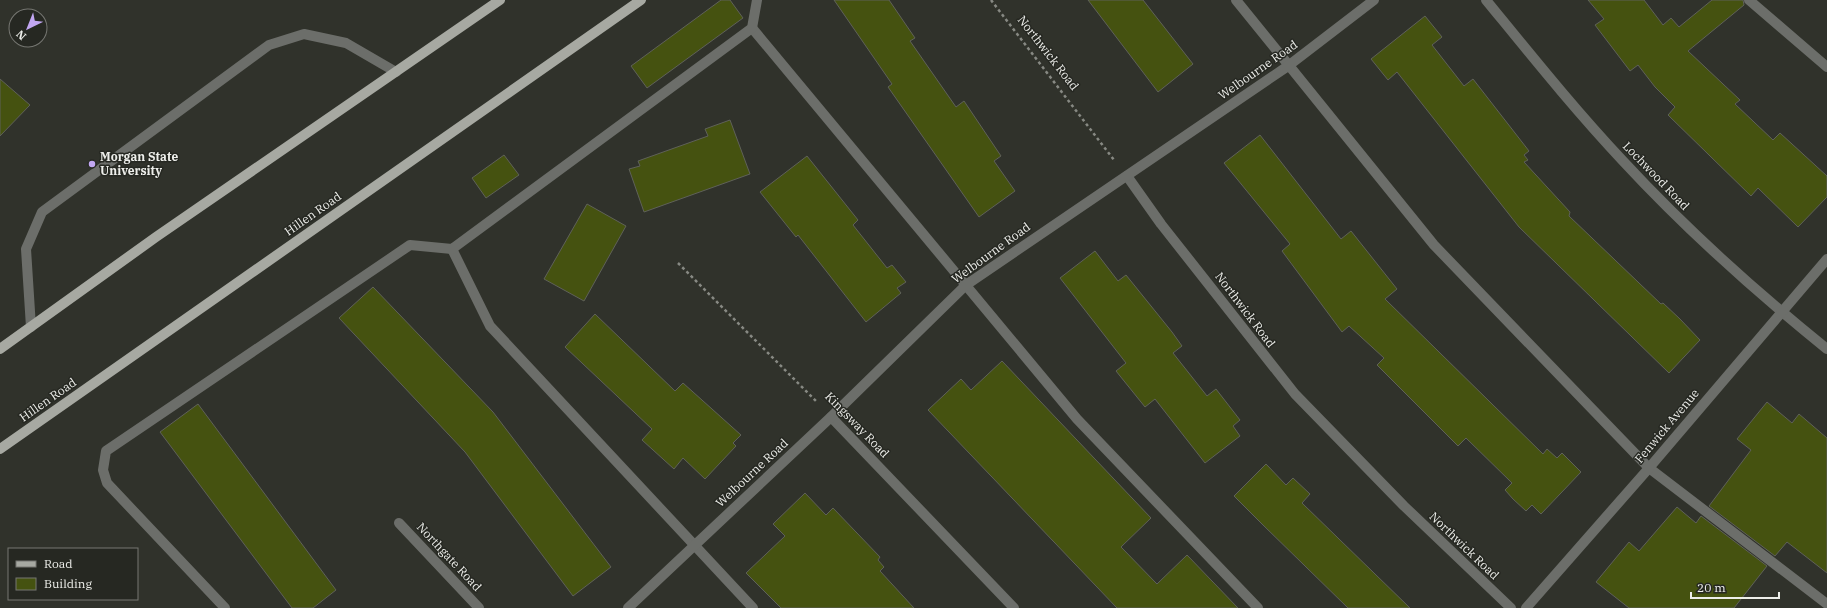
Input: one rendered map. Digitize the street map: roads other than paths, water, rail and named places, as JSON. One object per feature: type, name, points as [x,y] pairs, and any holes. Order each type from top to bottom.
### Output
[{"type":"main road","points":[[0,349],[156,237],[500,0]]},
{"type":"main road","name":"Hillen Road","points":[[0,449],[640,0]]},
{"type":"street","points":[[225,608],[107,483],[103,470],[106,451],[410,245],[452,249],[752,28],[757,0]]},
{"type":"street","points":[[1236,0],[1434,245],[1649,468],[1827,604]]},
{"type":"street","name":"Welbourne Road","points":[[628,608],[831,417],[966,285],[1288,66],[1374,0]]},
{"type":"street","name":"Lochwood Road","points":[[1486,0],[1547,76],[1622,161],[1682,221],[1781,312],[1827,349]]},
{"type":"street","points":[[1749,0],[1827,67]]},
{"type":"street","points":[[752,28],[1077,419],[1258,608]]},
{"type":"street","points":[[31,327],[26,249],[42,212],[269,45],[304,34],[346,43],[396,72]]},
{"type":"street","name":"Northwick Road","points":[[1126,176],[1161,224],[1295,394],[1404,506],[1511,608]]},
{"type":"street","points":[[452,249],[490,326],[753,608]]},
{"type":"street","name":"Fenwick Avenue","points":[[1526,608],[1649,468],[1827,259]]},
{"type":"street","name":"Kingsway Road","points":[[831,417],[1014,608]]},
{"type":"street","name":"Northgate Road","points":[[399,523],[479,608]]},
{"type":"place","name":"Morgan State University","points":[[92,164]]}]
